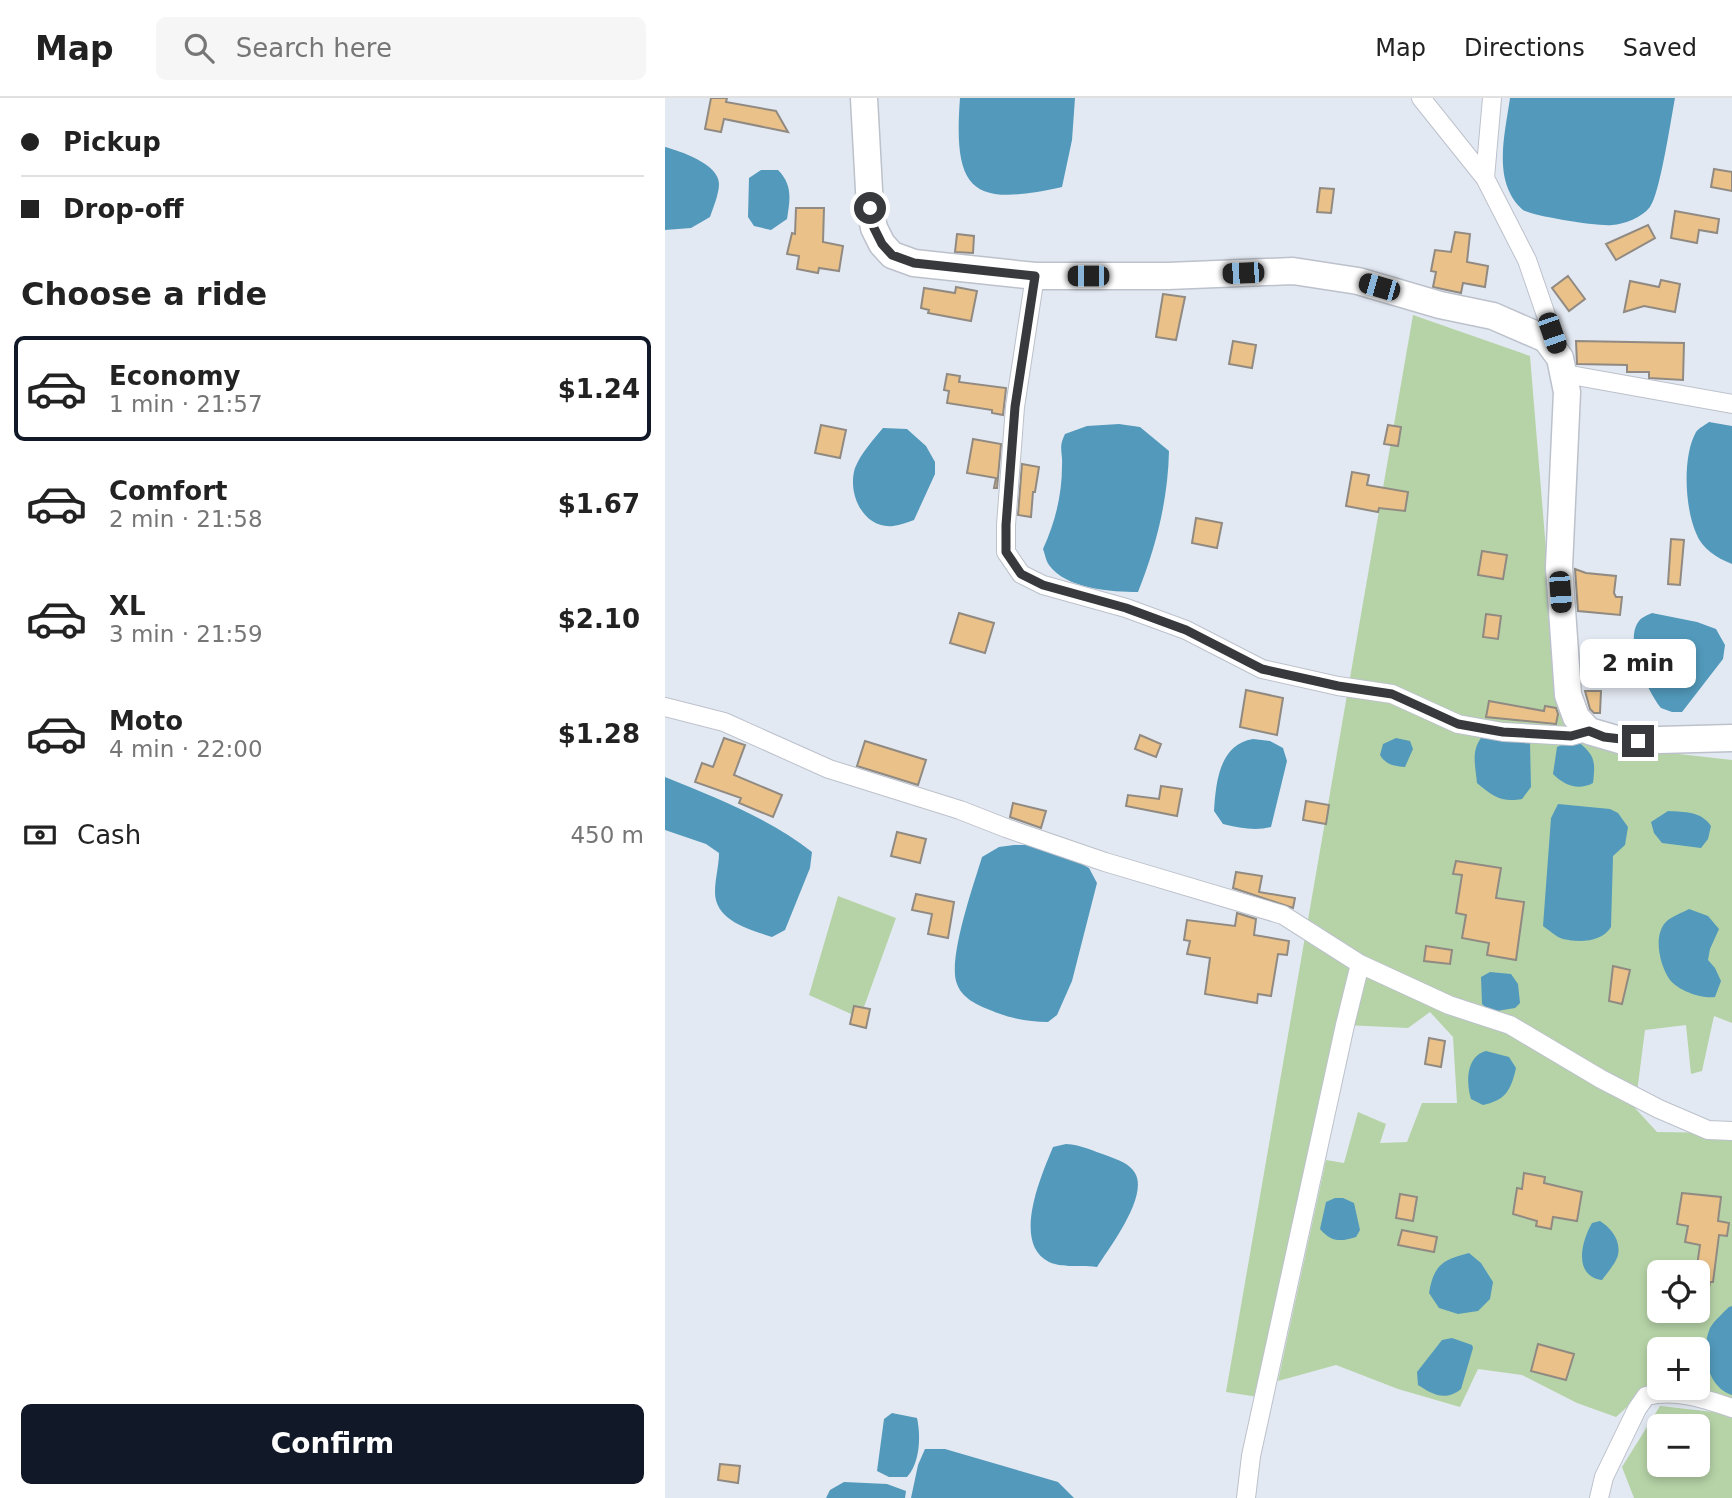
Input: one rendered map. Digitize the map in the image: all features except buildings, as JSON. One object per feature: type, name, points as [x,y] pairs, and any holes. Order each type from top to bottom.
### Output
[{"type":"street","points":[[865,98],[870,208],[874,228],[882,244],[892,255],[914,263],[1035,276],[1168,276],[1293,271],[1358,281],[1493,316],[1546,340],[1563,366],[1732,404]]},
{"type":"street","points":[[1421,98],[1486,178],[1527,260],[1563,366],[1567,392],[1559,567],[1569,695],[1576,717],[1589,731],[1623,741],[1732,737]]},
{"type":"street","points":[[1486,178],[1492,98]]},
{"type":"street","points":[[1035,276],[1015,407],[1006,525],[1006,552],[1021,574],[1043,585],[1126,608],[1186,630],[1262,669],[1338,686],[1392,694],[1458,724],[1503,732],[1571,736],[1589,731]]},
{"type":"street","points":[[665,708],[724,722],[829,769],[960,810],[1105,862],[1283,915],[1360,964],[1449,1005],[1510,1025],[1601,1079],[1659,1109],[1708,1130],[1732,1131]]},
{"type":"street","points":[[1246,1498],[1251,1456],[1360,964]]},
{"type":"street","points":[[1599,1498],[1604,1477],[1646,1396],[1666,1391],[1732,1408]]},
{"type":"green space","points":[[1413,315],[1530,356],[1550,598],[1568,717],[1599,745],[1732,760],[1732,1023],[1714,1016],[1702,1071],[1691,1074],[1686,1025],[1645,1030],[1635,1108],[1657,1132],[1732,1133],[1732,1407],[1699,1400],[1710,1400],[1710,1337],[1647,1337],[1647,1389],[1616,1417],[1577,1403],[1522,1375],[1478,1369],[1460,1407],[1398,1389],[1336,1365],[1278,1381],[1326,1160],[1344,1163],[1358,1112],[1386,1124],[1380,1143],[1407,1142],[1422,1103],[1457,1103],[1453,1037],[1430,1012],[1408,1028],[1345,1025],[1338,1014],[1258,1397],[1226,1392]]},
{"type":"green space","points":[[838,896],[896,918],[860,1018],[809,995]]},
{"type":"green space","points":[[1660,1406],[1732,1414],[1732,1498],[1634,1498],[1622,1467],[1647,1427],[1647,1477],[1710,1477],[1710,1414],[1655,1414]]},
{"type":"water","points":[[960,98],[1075,98],[1072,140],[1062,187],[1007,195],[988,192],[975,185],[965,173],[960,154]]},
{"type":"water","points":[[1510,98],[1675,98],[1661,172],[1650,207],[1633,220],[1605,225],[1552,218],[1523,210],[1511,195],[1504,171],[1503,146]]},
{"type":"water","points":[[665,147],[698,160],[713,170],[717,177],[718,192],[710,217],[691,228],[665,230]]},
{"type":"water","points":[[761,170],[778,170],[786,181],[789,193],[787,219],[771,230],[754,226],[748,217],[749,178]]},
{"type":"water","points":[[1709,422],[1732,426],[1732,564],[1716,556],[1702,544],[1689,510],[1689,455],[1696,432]]},
{"type":"water","points":[[1119,424],[1140,427],[1169,451],[1160,523],[1138,592],[1103,590],[1066,579],[1049,565],[1043,549],[1059,498],[1062,477],[1061,447],[1065,434],[1087,426]]},
{"type":"water","points":[[883,428],[907,429],[926,446],[935,462],[935,474],[914,520],[893,526],[873,522],[866,516],[853,488],[858,462]]},
{"type":"water","points":[[1652,613],[1697,622],[1716,629],[1725,645],[1723,659],[1682,712],[1661,708],[1639,666],[1634,641],[1635,630],[1640,620]]},
{"type":"water","points":[[1486,732],[1530,742],[1531,787],[1522,799],[1498,797],[1477,783],[1476,750]]},
{"type":"water","points":[[1396,738],[1410,741],[1413,749],[1405,767],[1391,764],[1380,755],[1383,744]]},
{"type":"water","points":[[1253,739],[1270,741],[1283,748],[1287,761],[1271,827],[1259,829],[1223,824],[1214,811],[1221,766],[1233,749]]},
{"type":"water","points":[[1575,739],[1590,753],[1594,762],[1593,783],[1582,787],[1567,784],[1553,774],[1557,747]]},
{"type":"water","points":[[665,777],[760,819],[812,852],[810,868],[785,930],[772,937],[735,922],[721,910],[715,892],[719,853],[706,844],[665,830]]},
{"type":"water","points":[[1558,804],[1610,809],[1618,813],[1628,827],[1625,845],[1613,856],[1611,927],[1602,936],[1590,940],[1563,939],[1543,926],[1551,818]]},
{"type":"water","points":[[1668,811],[1692,813],[1707,821],[1711,826],[1708,839],[1701,848],[1662,843],[1654,833],[1651,822]]},
{"type":"water","points":[[1040,845],[1063,854],[1089,868],[1097,883],[1072,981],[1057,1015],[1048,1022],[1018,1019],[985,1008],[966,997],[957,984],[955,973],[958,940],[982,857],[999,847]]},
{"type":"water","points":[[1689,909],[1708,916],[1719,929],[1708,960],[1721,981],[1715,997],[1697,995],[1679,988],[1670,980],[1663,967],[1659,943],[1661,929],[1670,919]]},
{"type":"water","points":[[1490,972],[1511,974],[1518,984],[1520,1003],[1515,1008],[1491,1012],[1482,1004],[1481,977]]},
{"type":"water","points":[[1486,1051],[1509,1057],[1516,1068],[1506,1093],[1483,1105],[1471,1099],[1468,1078],[1475,1058]]},
{"type":"water","points":[[1066,1144],[1087,1148],[1123,1162],[1133,1170],[1138,1183],[1137,1195],[1126,1222],[1097,1267],[1049,1262],[1038,1253],[1032,1240],[1033,1208],[1042,1174],[1053,1147]]},
{"type":"water","points":[[1335,1198],[1354,1203],[1360,1230],[1356,1237],[1336,1240],[1320,1229],[1326,1202]]},
{"type":"water","points":[[1600,1221],[1614,1235],[1619,1250],[1602,1280],[1587,1272],[1582,1257],[1585,1239],[1592,1223]]},
{"type":"water","points":[[1469,1253],[1481,1263],[1493,1282],[1490,1299],[1478,1311],[1458,1314],[1439,1308],[1429,1293],[1437,1270],[1446,1261]]},
{"type":"water","points":[[1732,1306],[1732,1395],[1723,1391],[1711,1376],[1710,1337],[1707,1337],[1710,1328]]},
{"type":"water","points":[[1452,1338],[1472,1345],[1473,1348],[1461,1389],[1444,1396],[1418,1385],[1417,1372],[1442,1340]]},
{"type":"water","points":[[892,1413],[917,1418],[918,1449],[915,1464],[907,1477],[889,1477],[877,1471],[884,1419]]},
{"type":"water","points":[[925,1449],[945,1449],[1058,1482],[1074,1498],[911,1498],[918,1465]]},
{"type":"water","points":[[844,1482],[887,1484],[906,1491],[905,1498],[826,1498],[830,1490]]},
{"type":"route","points":[[870,208],[874,228],[882,244],[892,255],[914,263],[1035,276],[1015,407],[1006,525],[1006,552],[1021,574],[1043,585],[1126,608],[1186,630],[1262,669],[1338,686],[1392,694],[1458,724],[1503,732],[1571,736],[1589,731],[1623,741],[1638,741]]}]
